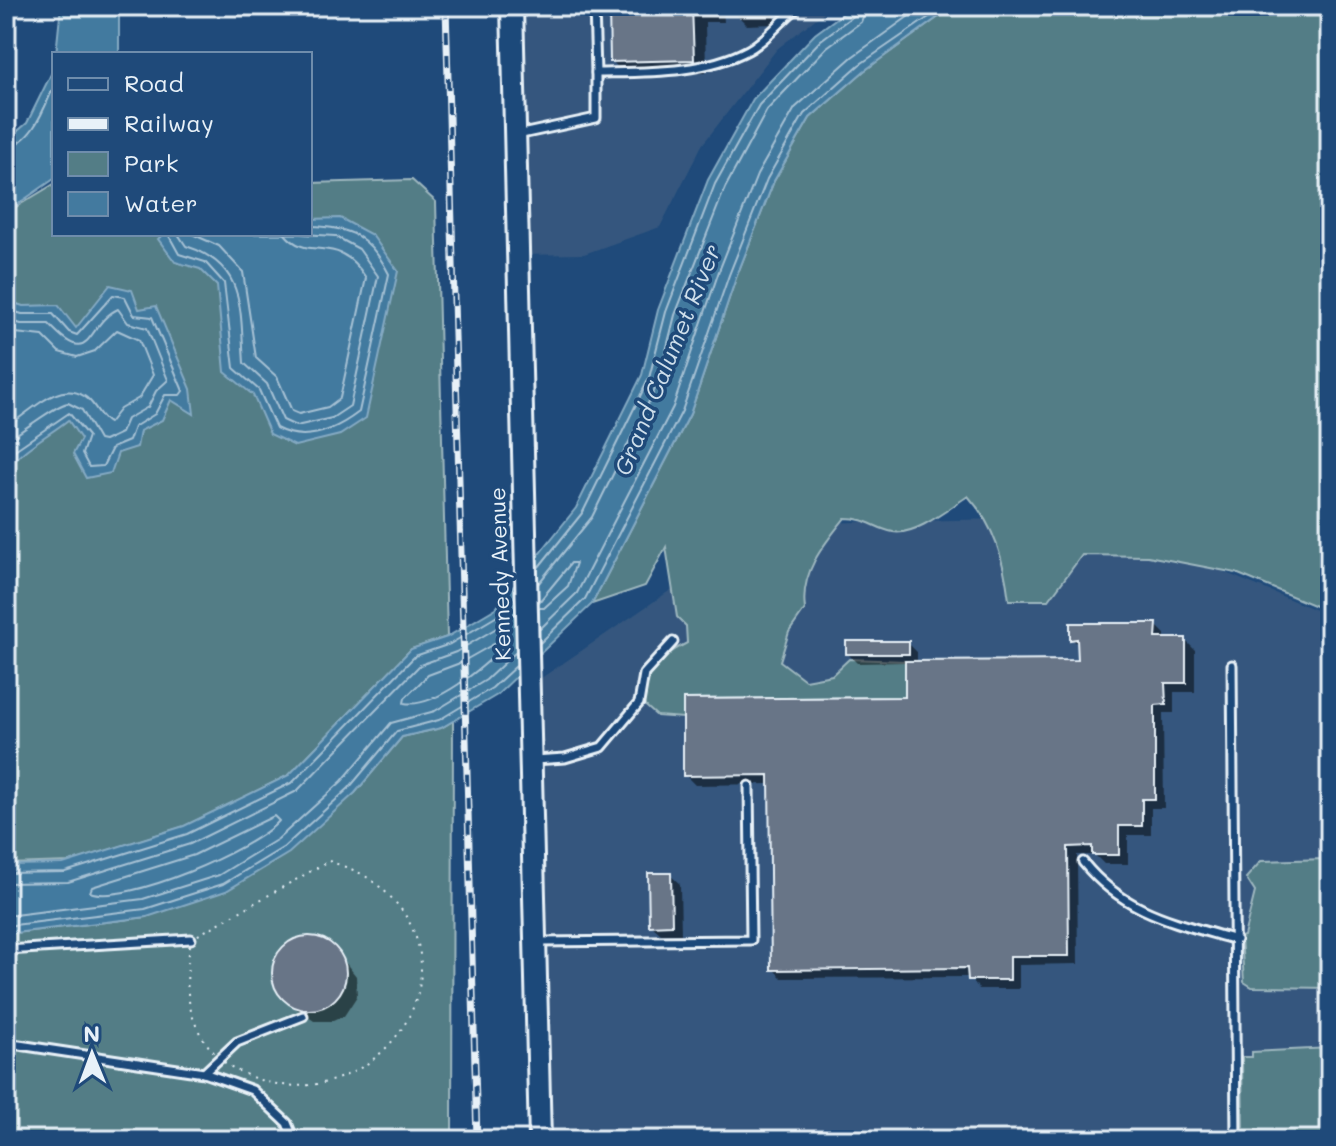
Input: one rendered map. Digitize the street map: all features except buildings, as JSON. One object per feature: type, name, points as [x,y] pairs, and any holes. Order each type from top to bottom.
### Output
[{"type":"main road","name":"Kennedy Avenue","points":[[512,6],[523,559],[540,1140]]},
{"type":"lane","points":[[515,135],[596,118],[594,6]]},
{"type":"lane","points":[[596,73],[654,72],[707,64],[749,50],[799,6]]},
{"type":"lane","points":[[528,760],[565,758],[602,747],[639,703],[644,674],[673,642]]},
{"type":"lane","points":[[1232,665],[1236,1140]]},
{"type":"lane","points":[[535,942],[751,940],[749,786]]},
{"type":"lane","points":[[1083,862],[1110,891],[1130,906],[1236,940]]},
{"type":"lane","points":[[6,950],[191,939]]},
{"type":"lane","points":[[204,1073],[237,1042],[303,1016]]},
{"type":"lane","points":[[6,1043],[204,1073],[252,1090],[287,1123],[294,1140]]},
{"type":"path","points":[[247,1080],[219,1058],[193,1019],[185,979],[191,939],[329,861],[367,877],[397,904],[417,943],[421,983],[412,1023]]},
{"type":"path","points":[[397,1046],[404,1035]]},
{"type":"path","points":[[260,1084],[273,1089]]},
{"type":"path","points":[[6,1134],[12,1140]]},
{"type":"shaded area","points":[[510,6],[832,6],[777,49],[702,145],[660,227],[584,254],[515,255]]},
{"type":"shaded area","points":[[1091,517],[1330,616],[1330,1051],[1260,1140],[540,1140],[528,687],[768,524]]},
{"type":"green space","points":[[968,6],[1330,6],[1330,612],[1236,573],[1148,556],[1082,555],[1049,600],[1009,600],[992,532],[968,496],[932,520],[902,532],[845,518],[815,560],[806,583],[805,609],[789,632],[780,661],[805,680],[832,675],[849,659],[905,661],[905,697],[683,699],[683,718],[657,716],[639,700],[641,689],[649,672],[661,659],[687,643],[686,626],[677,617],[666,547],[645,586],[592,604],[690,414],[736,278],[774,181],[810,118],[864,71],[940,16]]},
{"type":"green space","points":[[412,180],[436,202],[447,637],[411,649],[289,775],[185,826],[71,862],[6,864],[6,213],[52,185],[52,236],[312,236],[312,183]]},
{"type":"green space","points":[[453,721],[452,1140],[6,1140],[6,934],[147,917],[355,793],[402,737],[441,728]]},
{"type":"green space","points":[[1330,855],[1330,988],[1252,987],[1244,982],[1241,937],[1244,936],[1255,892],[1246,878],[1261,861],[1326,859]]},
{"type":"green space","points":[[1330,1048],[1330,1140],[1243,1140],[1242,1057],[1252,1057],[1252,1052]]},
{"type":"water","points":[[61,6],[119,6],[119,52],[56,52]]},
{"type":"water","name":"Grand Calumet River","points":[[853,6],[968,6],[940,16],[864,71],[810,118],[774,181],[736,278],[690,414],[592,604],[497,695],[441,728],[402,737],[355,793],[289,853],[226,891],[147,917],[6,934],[6,865],[63,864],[184,826],[289,775],[411,649],[447,637],[496,608],[576,508],[642,375],[658,310],[708,180],[753,99],[815,34]]},
{"type":"water","points":[[52,72],[52,180],[6,212],[6,141],[27,123]]},
{"type":"water","points":[[340,218],[372,235],[398,271],[366,418],[340,435],[295,446],[270,434],[253,395],[225,372],[217,286],[200,269],[175,262],[158,239],[161,236],[312,236],[312,219]]},
{"type":"water","points":[[110,285],[132,290],[139,309],[156,306],[191,389],[194,414],[171,400],[162,420],[140,431],[137,447],[118,453],[111,473],[86,478],[73,454],[81,439],[68,420],[26,450],[6,472],[8,301],[23,306],[58,305],[76,328]]},
{"type":"railway","points":[[446,6],[477,1140]]}]
